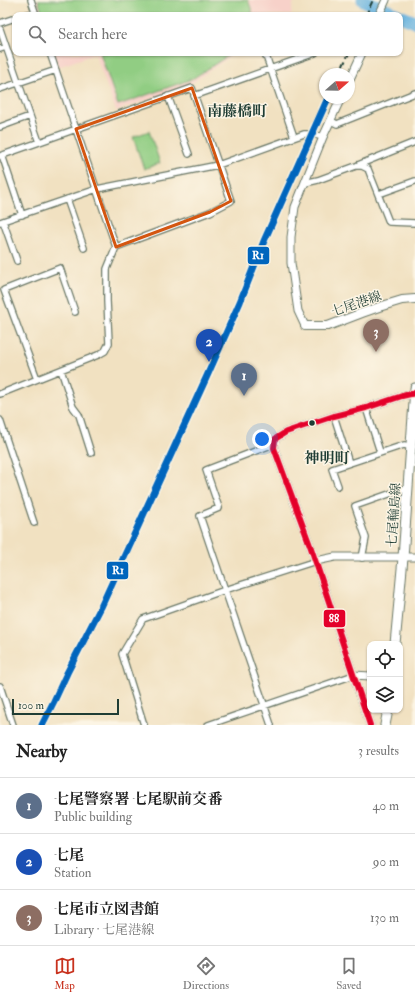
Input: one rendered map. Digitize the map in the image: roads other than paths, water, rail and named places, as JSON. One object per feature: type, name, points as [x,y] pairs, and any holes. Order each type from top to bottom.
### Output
[{"type":"main road","name":"七尾港線","points":[[305,326],[328,326],[362,312],[402,300],[415,299]]},
{"type":"main road","name":"七尾輪島線","points":[[395,641],[413,447],[415,388]]},
{"type":"main road","points":[[385,725],[387,713]]},
{"type":"street","points":[[31,0],[36,12]]},
{"type":"street","points":[[380,12],[385,1]]},
{"type":"street","points":[[0,23],[12,19]]},
{"type":"street","points":[[0,29],[3,48],[18,83],[39,142]]},
{"type":"street","points":[[0,394],[98,355],[105,351],[109,343],[107,269],[116,247],[51,56]]},
{"type":"street","points":[[266,56],[294,137]]},
{"type":"street","points":[[194,96],[307,56]]},
{"type":"street","points":[[355,68],[361,56]]},
{"type":"street","points":[[0,89],[56,70]]},
{"type":"street","points":[[22,214],[1,155],[192,88],[231,201],[210,212],[116,247]]},
{"type":"street","points":[[331,121],[337,124],[415,93]]},
{"type":"street","points":[[168,96],[189,154]]},
{"type":"street","points":[[305,326],[298,311],[291,263],[291,237],[295,207],[323,137],[338,104]]},
{"type":"street","points":[[0,127],[30,116]]},
{"type":"street","points":[[17,262],[1,221],[97,189],[218,164],[304,134],[312,134],[323,137]]},
{"type":"street","points":[[305,183],[318,180],[356,166],[415,142]]},
{"type":"street","points":[[356,166],[362,166],[368,169],[389,222],[415,223]]},
{"type":"street","points":[[379,194],[415,181]]},
{"type":"street","points":[[67,199],[84,248]]},
{"type":"street","points":[[38,379],[4,290],[60,268],[75,312]]},
{"type":"street","points":[[61,370],[73,407],[79,415],[91,453]]},
{"type":"street","points":[[370,725],[316,561],[274,448],[276,439],[286,432],[334,416],[415,393]]},
{"type":"street","points":[[366,408],[380,452]]},
{"type":"street","points":[[334,416],[348,464]]},
{"type":"street","points":[[0,420],[34,522]]},
{"type":"street","points":[[270,725],[200,516],[219,508],[206,470],[271,445],[274,448]]},
{"type":"street","points":[[338,486],[332,469],[404,445],[413,447]]},
{"type":"street","points":[[362,558],[366,538],[355,506],[409,487]]},
{"type":"street","points":[[144,725],[122,654],[143,619],[225,590],[316,561],[335,558],[415,557]]},
{"type":"street","points":[[208,725],[354,675],[367,676]]},
{"type":"street","points":[[0,686],[13,725]]},
{"type":"waterway","points":[[363,0],[391,12]]},
{"type":"waterway","points":[[403,17],[415,22]]},
{"type":"railway","points":[[367,12],[373,0]]},
{"type":"railway","points":[[342,68],[348,56]]},
{"type":"railway","points":[[207,376],[240,302],[264,241],[325,104]]},
{"type":"place","name":"七尾市立図書館","points":[[376,352]]},
{"type":"place","name":"七尾","points":[[209,362]]},
{"type":"place","name":"七尾警察署 七尾駅前交番","points":[[244,396]]},
{"type":"district","name":"南藤橋町","points":[[237,111]]},
{"type":"district","name":"神明町","points":[[327,458]]}]
